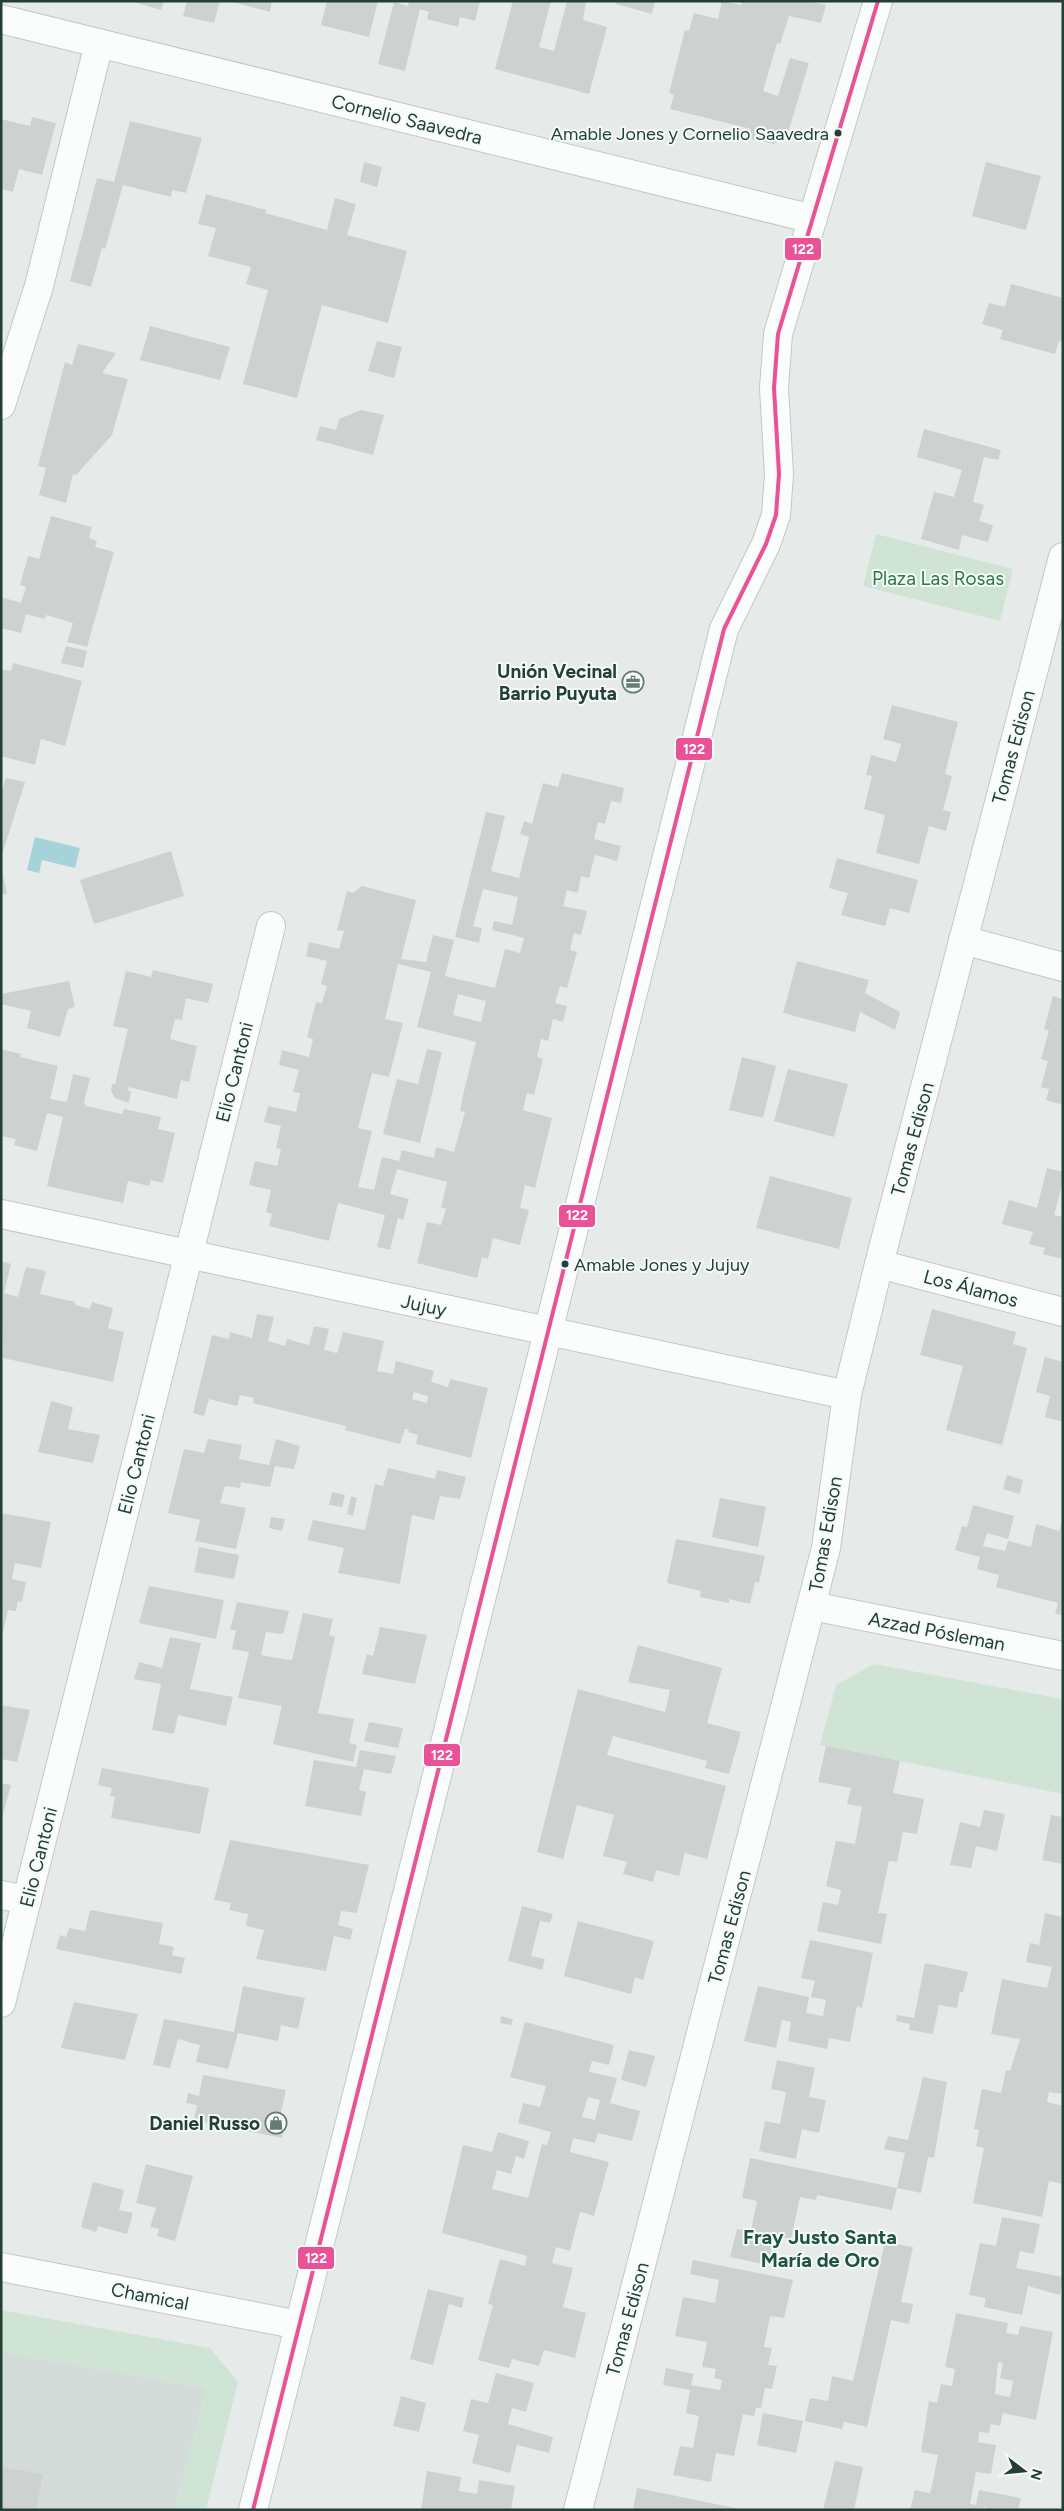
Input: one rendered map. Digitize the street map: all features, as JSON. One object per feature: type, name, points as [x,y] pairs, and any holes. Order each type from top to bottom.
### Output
[{"type":"street","points":[[253,2510],[724,629],[766,544],[776,515],[779,474],[774,388],[778,334],[878,1]]},
{"type":"street","name":"Cornelio Saavedra","points":[[1,19],[812,219]]},
{"type":"street","points":[[1,405],[39,286],[99,43]]},
{"type":"street","name":"Tomas Edison","points":[[578,2510],[812,1606],[826,1548],[848,1395],[879,1264],[963,940],[1055,618],[1063,557]]},
{"type":"street","name":"Elio Cantoni","points":[[1,2003],[14,1898],[188,1254],[271,926]]},
{"type":"street","points":[[963,940],[1063,967]]},
{"type":"street","name":"Jujuy","points":[[1,1214],[548,1333],[848,1395]]},
{"type":"street","name":"Los Álamos","points":[[879,1264],[1063,1312]]},
{"type":"street","name":"Azzad Pósleman","points":[[812,1606],[1063,1656]]},
{"type":"street","name":"Chamical","points":[[1,2268],[299,2325]]},
{"type":"shaded area","points":[[1,2352],[206,2388],[175,2510],[1,2510]]},
{"type":"green space","name":"Plaza Las Rosas","points":[[876,534],[1013,569],[1000,621],[863,586]]},
{"type":"green space","points":[[874,1664],[1063,1699],[1063,1794],[820,1745],[836,1685]]},
{"type":"green space","points":[[1,2310],[210,2348],[238,2382],[206,2510],[175,2510],[206,2388],[1,2352]]},
{"type":"water","points":[[35,837],[80,848],[75,868],[42,860],[39,873],[27,870]]},
{"type":"building","points":[[130,1],[164,1],[161,10]]},
{"type":"building","points":[[187,1],[220,1],[214,23],[183,16]]},
{"type":"building","points":[[229,1],[272,1],[270,12]]},
{"type":"building","points":[[327,1],[378,1],[369,37],[321,25]]},
{"type":"building","points":[[409,1],[480,1],[475,21],[460,17],[458,27],[427,19],[429,12],[420,9],[405,71],[378,64],[394,2],[408,6]]},
{"type":"building","points":[[513,1],[551,1],[539,47],[554,51],[567,1],[586,1],[583,20],[607,27],[589,94],[495,69]]},
{"type":"building","points":[[617,1],[655,1],[652,14],[616,4]]},
{"type":"building","points":[[722,1],[741,5],[742,1],[809,1],[826,5],[821,23],[789,16],[780,44],[777,43],[763,91],[778,96],[790,58],[809,63],[787,136],[774,144],[748,138],[751,129],[670,109],[674,95],[669,93],[685,30],[689,31],[694,13],[718,19]]},
{"type":"building","points":[[32,117],[56,123],[42,175],[19,169],[13,192],[1,189],[1,119],[30,126]]},
{"type":"building","points":[[130,121],[202,138],[186,193],[172,190],[171,197],[123,185],[105,249],[102,248],[91,287],[70,281],[97,178],[114,182]]},
{"type":"building","points":[[364,162],[382,167],[377,187],[360,182]]},
{"type":"building","points":[[986,162],[1041,176],[1026,230],[972,216]]},
{"type":"building","points":[[206,194],[266,210],[265,213],[327,230],[335,198],[356,204],[347,235],[407,251],[388,323],[322,305],[297,398],[243,384],[268,290],[246,284],[251,267],[208,256],[216,228],[198,224]]},
{"type":"building","points":[[1011,284],[1063,298],[1063,342],[1059,341],[1055,354],[1000,339],[1003,330],[982,324],[989,303],[1005,307]]},
{"type":"building","points":[[150,326],[230,347],[220,380],[140,360]]},
{"type":"building","points":[[377,341],[402,347],[394,378],[368,371]]},
{"type":"building","points":[[78,344],[116,353],[102,373],[128,379],[112,435],[76,475],[73,474],[66,503],[39,495],[46,468],[38,466],[65,362],[72,365]]},
{"type":"building","points":[[361,410],[384,415],[373,455],[316,440],[320,426],[336,430],[339,419]]},
{"type":"building","points":[[924,429],[1001,450],[998,460],[984,457],[973,502],[984,505],[979,521],[993,525],[988,542],[962,535],[959,550],[921,539],[934,492],[954,497],[962,470],[917,457]]},
{"type":"building","points":[[51,516],[92,527],[89,538],[97,541],[95,547],[114,552],[87,647],[67,642],[73,623],[46,615],[45,619],[26,614],[21,633],[1,628],[1,597],[21,603],[26,587],[20,585],[28,556],[39,559]]},
{"type":"building","points":[[66,646],[87,651],[83,668],[61,663]]},
{"type":"building","points":[[13,663],[82,681],[65,746],[41,739],[35,765],[1,756],[1,669],[11,671]]},
{"type":"building","points":[[892,705],[958,722],[945,774],[952,776],[943,810],[951,812],[946,831],[929,826],[919,864],[876,853],[885,815],[864,809],[872,776],[866,775],[871,755],[896,762],[901,744],[883,739]]},
{"type":"building","points":[[562,773],[624,788],[621,803],[611,801],[605,824],[598,822],[594,839],[621,846],[617,861],[595,855],[589,878],[581,876],[578,893],[567,890],[563,906],[587,911],[581,935],[574,933],[570,950],[577,952],[567,988],[560,986],[555,1003],[567,1006],[563,1022],[553,1019],[548,1041],[541,1039],[537,1057],[543,1059],[534,1095],[527,1093],[523,1110],[552,1118],[535,1188],[525,1185],[520,1208],[529,1210],[520,1245],[493,1238],[488,1259],[482,1257],[477,1278],[417,1263],[427,1222],[441,1225],[446,1209],[441,1207],[447,1182],[397,1169],[390,1194],[409,1199],[403,1220],[398,1218],[390,1250],[377,1247],[385,1215],[338,1203],[329,1241],[269,1226],[272,1214],[266,1212],[271,1190],[249,1185],[255,1161],[277,1166],[281,1149],[276,1148],[281,1126],[264,1122],[268,1106],[296,1112],[300,1093],[293,1092],[299,1070],[279,1065],[282,1050],[309,1057],[313,1039],[307,1037],[316,1002],[322,1003],[327,986],[321,984],[327,961],[306,956],[309,942],[339,949],[344,931],[337,930],[347,891],[353,893],[362,886],[416,900],[401,959],[426,962],[433,935],[454,940],[445,976],[495,988],[505,949],[520,953],[524,938],[492,930],[494,921],[512,925],[518,897],[483,889],[473,926],[482,928],[479,943],[455,937],[486,812],[505,816],[491,871],[519,878],[529,837],[520,834],[524,821],[532,824],[543,783],[558,787]],"holes":[[[398,964],[431,972],[417,1027],[476,1042],[460,1111],[465,1112],[454,1152],[436,1147],[434,1158],[402,1150],[399,1161],[382,1157],[374,1190],[358,1187],[372,1131],[358,1128],[372,1073],[389,1077],[403,1023],[385,1019]],[[458,994],[486,1001],[481,1022],[453,1015]]]},
{"type":"building","points":[[6,778],[25,782],[2,855],[1,792]]},
{"type":"building","points":[[171,851],[184,896],[94,924],[80,880]]},
{"type":"building","points":[[837,858],[918,880],[909,913],[890,908],[885,926],[841,915],[848,893],[829,888]]},
{"type":"building","points":[[1,865],[7,894],[1,895]]},
{"type":"building","points":[[797,961],[869,980],[865,993],[900,1012],[895,1030],[860,1012],[855,1032],[783,1013]]},
{"type":"building","points":[[153,970],[213,984],[208,1003],[186,998],[182,1020],[175,1019],[170,1039],[197,1046],[189,1082],[181,1080],[177,1099],[129,1087],[128,1091],[131,1091],[129,1103],[115,1098],[111,1091],[112,1084],[115,1084],[128,1029],[113,1026],[126,971],[151,977]]},
{"type":"building","points":[[69,981],[75,1007],[68,1009],[60,1037],[27,1028],[31,1011],[1,1004],[1,994]]},
{"type":"building","points":[[1053,996],[1063,999],[1063,1105],[1046,1100],[1049,1089],[1041,1087],[1048,1061],[1041,1059],[1049,1031],[1044,1029]]},
{"type":"building","points":[[1,1049],[21,1054],[20,1057],[58,1066],[50,1099],[67,1102],[73,1074],[90,1078],[84,1102],[86,1106],[122,1114],[124,1109],[161,1117],[158,1129],[175,1133],[163,1183],[151,1180],[149,1186],[128,1181],[123,1203],[47,1186],[63,1117],[47,1113],[37,1151],[14,1145],[16,1139],[1,1136]]},
{"type":"building","points":[[427,1049],[442,1052],[420,1143],[383,1134],[397,1079],[418,1084]]},
{"type":"building","points":[[742,1057],[776,1066],[763,1118],[729,1110]]},
{"type":"building","points":[[788,1069],[848,1084],[834,1137],[774,1121]]},
{"type":"building","points":[[1047,1168],[1063,1172],[1063,1182],[1054,1215],[1063,1217],[1063,1259],[1043,1254],[1045,1248],[1029,1244],[1033,1232],[1002,1224],[1009,1200],[1037,1208]]},
{"type":"building","points":[[770,1176],[852,1198],[839,1249],[756,1228]]},
{"type":"building","points":[[1,1261],[11,1264],[4,1293],[18,1297],[26,1267],[46,1271],[40,1294],[75,1302],[75,1305],[90,1309],[92,1302],[113,1308],[108,1328],[124,1332],[113,1382],[3,1358]]},
{"type":"building","points":[[932,1309],[1016,1332],[1013,1344],[1027,1348],[1002,1445],[946,1430],[963,1366],[920,1355]]},
{"type":"building","points":[[257,1314],[274,1317],[268,1341],[285,1346],[287,1339],[309,1345],[314,1326],[329,1329],[324,1350],[337,1353],[343,1332],[384,1341],[377,1371],[393,1374],[396,1361],[434,1371],[431,1382],[448,1387],[450,1379],[488,1388],[471,1458],[416,1444],[418,1435],[408,1432],[409,1429],[405,1429],[400,1444],[345,1430],[346,1426],[253,1403],[254,1398],[240,1395],[237,1406],[209,1399],[204,1416],[193,1413],[212,1335],[229,1339],[230,1332],[252,1338]],"holes":[[[414,1392],[428,1396],[427,1403],[412,1399]]]},
{"type":"building","points":[[1045,1357],[1063,1362],[1063,1422],[1045,1417],[1050,1396],[1036,1392]]},
{"type":"building","points":[[51,1401],[73,1407],[68,1429],[100,1435],[93,1463],[38,1452]]},
{"type":"building","points":[[208,1439],[242,1445],[239,1459],[269,1465],[276,1439],[300,1446],[294,1469],[275,1466],[270,1487],[241,1482],[240,1488],[225,1486],[220,1503],[246,1508],[236,1549],[195,1541],[200,1520],[168,1513],[184,1449],[204,1453]]},
{"type":"building","points":[[388,1468],[435,1479],[437,1470],[466,1477],[460,1499],[440,1496],[434,1520],[412,1515],[400,1584],[338,1573],[344,1548],[307,1540],[313,1520],[365,1530],[375,1484],[383,1486]]},
{"type":"building","points":[[1007,1475],[1023,1480],[1020,1494],[1003,1489]]},
{"type":"building","points":[[332,1492],[345,1495],[342,1507],[329,1505]]},
{"type":"building","points":[[351,1496],[357,1498],[353,1516],[347,1514]]},
{"type":"building","points":[[720,1498],[766,1507],[758,1547],[712,1537]]},
{"type":"building","points":[[973,1505],[1014,1516],[1008,1539],[987,1533],[983,1546],[1005,1551],[1008,1541],[1031,1547],[1036,1524],[1059,1531],[1063,1517],[1063,1615],[1055,1614],[1058,1603],[996,1587],[999,1575],[977,1569],[980,1557],[955,1550],[962,1526],[967,1527]]},
{"type":"building","points":[[1,1513],[51,1522],[41,1568],[15,1563],[12,1579],[26,1582],[22,1602],[18,1601],[16,1611],[8,1610],[2,1637]]},
{"type":"building","points":[[271,1517],[285,1519],[282,1531],[269,1528]]},
{"type":"building","points":[[676,1539],[765,1556],[759,1583],[755,1582],[750,1604],[729,1599],[729,1603],[700,1597],[701,1591],[667,1583]]},
{"type":"building","points":[[199,1547],[239,1555],[234,1579],[194,1572]]},
{"type":"building","points":[[149,1586],[224,1600],[216,1639],[139,1623]]},
{"type":"building","points":[[237,1602],[289,1611],[283,1634],[266,1632],[261,1655],[277,1658],[292,1660],[303,1613],[333,1619],[329,1635],[335,1637],[318,1713],[354,1719],[349,1743],[357,1745],[353,1762],[273,1744],[282,1706],[238,1698],[249,1652],[232,1649],[236,1630],[230,1630]]},
{"type":"building","points":[[380,1627],[427,1635],[415,1684],[362,1674],[367,1654],[373,1656]]},
{"type":"building","points":[[170,1637],[201,1643],[190,1689],[233,1697],[226,1726],[178,1715],[174,1734],[152,1730],[161,1684],[134,1679],[139,1662],[162,1668]]},
{"type":"building","points":[[638,1645],[722,1668],[707,1723],[741,1732],[729,1774],[705,1768],[707,1761],[613,1736],[607,1755],[726,1786],[707,1859],[685,1853],[679,1876],[656,1870],[653,1882],[623,1874],[627,1862],[603,1856],[614,1815],[577,1805],[563,1859],[537,1852],[578,1689],[665,1712],[670,1690],[628,1682]]},
{"type":"building","points":[[1,1705],[30,1710],[17,1762],[1,1759]]},
{"type":"building","points":[[369,1722],[403,1728],[398,1748],[364,1741]]},
{"type":"building","points":[[826,1746],[900,1761],[893,1793],[924,1799],[917,1834],[903,1832],[897,1862],[889,1861],[878,1913],[887,1914],[881,1944],[817,1931],[823,1902],[838,1905],[841,1890],[826,1886],[836,1841],[855,1844],[862,1807],[847,1804],[851,1788],[818,1782]]},
{"type":"building","points":[[360,1750],[396,1756],[391,1774],[364,1769],[359,1790],[366,1792],[361,1816],[305,1806],[314,1760],[356,1767]]},
{"type":"building","points":[[102,1768],[209,1788],[200,1834],[111,1818],[115,1797],[110,1796],[112,1788],[98,1785]]},
{"type":"building","points":[[1,1783],[11,1785],[2,1818],[1,1818]]},
{"type":"building","points":[[984,1810],[1005,1814],[997,1851],[976,1846],[971,1868],[950,1865],[960,1822],[980,1827]]},
{"type":"building","points":[[1051,1815],[1063,1817],[1063,1864],[1042,1860]]},
{"type":"building","points":[[230,1840],[369,1865],[357,1913],[341,1911],[338,1925],[353,1929],[350,1940],[334,1936],[326,1971],[256,1959],[264,1930],[246,1926],[248,1914],[229,1910],[231,1903],[214,1900]]},
{"type":"building","points":[[522,1906],[553,1914],[550,1923],[540,1921],[531,1956],[545,1959],[542,1970],[508,1961]]},
{"type":"building","points":[[90,1910],[163,1923],[159,1944],[174,1947],[172,1955],[185,1958],[181,1974],[56,1949],[60,1935],[66,1937],[69,1928],[85,1931]]},
{"type":"building","points":[[1045,1913],[1063,1917],[1063,2094],[1049,2092],[1047,2102],[1063,2106],[1063,2184],[1049,2181],[1042,2217],[973,2203],[984,2148],[976,2146],[979,2130],[974,2129],[982,2089],[1001,2093],[1006,2070],[1010,2071],[1020,2039],[991,2034],[1002,1979],[1047,1988],[1052,1967],[1026,1962],[1030,1943],[1039,1945]]},
{"type":"building","points":[[578,1921],[654,1941],[643,1980],[635,1977],[631,1994],[564,1976]]},
{"type":"building","points":[[810,1940],[873,1953],[862,2008],[857,2006],[850,2042],[829,2038],[827,2049],[788,2041],[791,2022],[782,2020],[776,2048],[744,2041],[758,1986],[809,1997],[806,2013],[823,2016],[826,2000],[811,1997],[815,1981],[801,1978]]},
{"type":"building","points":[[925,1963],[968,1972],[963,1992],[960,1992],[957,2008],[939,2005],[933,2034],[909,2030],[910,2024],[896,2021],[897,2015],[914,2018]]},
{"type":"building","points":[[243,1986],[305,1998],[298,2029],[281,2025],[278,2041],[238,2033],[228,2069],[196,2062],[200,2045],[178,2039],[170,2068],[153,2065],[164,2019],[234,2032]]},
{"type":"building","points":[[74,2002],[138,2014],[125,2060],[61,2048]]},
{"type":"building","points":[[501,2016],[513,2019],[511,2025],[500,2023]]},
{"type":"building","points":[[525,2022],[614,2045],[609,2065],[592,2061],[589,2072],[617,2078],[610,2103],[640,2111],[632,2141],[598,2133],[595,2143],[573,2138],[570,2152],[609,2162],[594,2216],[580,2212],[570,2251],[556,2247],[552,2263],[573,2268],[563,2307],[586,2313],[575,2358],[544,2350],[539,2366],[512,2359],[509,2368],[478,2360],[493,2305],[488,2304],[500,2259],[525,2266],[527,2256],[442,2233],[463,2145],[492,2152],[498,2132],[529,2141],[524,2159],[516,2156],[511,2174],[497,2170],[492,2189],[528,2198],[542,2144],[547,2145],[551,2132],[518,2123],[523,2103],[540,2107],[546,2086],[510,2077]],"holes":[[[588,2097],[600,2100],[595,2120],[582,2117]]]},
{"type":"building","points":[[629,2050],[655,2056],[646,2087],[621,2080]]},
{"type":"building","points":[[777,2060],[815,2068],[809,2097],[826,2100],[819,2133],[802,2129],[796,2159],[759,2151],[765,2121],[780,2124],[786,2092],[771,2089]]},
{"type":"building","points":[[203,2075],[286,2090],[280,2116],[286,2117],[282,2138],[194,2120],[197,2105],[186,2103],[188,2093],[199,2096]]},
{"type":"building","points":[[923,2077],[947,2082],[934,2158],[928,2157],[921,2193],[897,2188],[905,2153],[884,2149],[888,2136],[908,2140]]},
{"type":"building","points":[[750,2158],[897,2188],[892,2210],[817,2195],[816,2200],[800,2197],[791,2239],[774,2235],[768,2265],[730,2257],[737,2229],[751,2231],[757,2201],[742,2198]]},
{"type":"building","points":[[146,2164],[193,2176],[175,2241],[157,2236],[159,2229],[150,2227],[156,2208],[136,2203]]},
{"type":"building","points":[[93,2182],[124,2190],[119,2210],[133,2213],[127,2234],[98,2226],[96,2232],[81,2227]]},
{"type":"building","points":[[1002,2217],[1040,2224],[1034,2254],[1020,2251],[1016,2268],[1063,2277],[1060,2295],[1028,2286],[1022,2315],[984,2307],[986,2298],[969,2295],[980,2243],[996,2246]]},
{"type":"building","points":[[885,2242],[913,2247],[901,2302],[913,2304],[909,2324],[891,2320],[867,2427],[844,2422],[842,2429],[805,2421],[810,2398],[828,2401],[832,2376],[853,2381]]},
{"type":"building","points":[[693,2260],[793,2280],[784,2318],[770,2316],[764,2347],[772,2348],[768,2365],[777,2366],[772,2389],[765,2388],[761,2408],[756,2408],[754,2416],[743,2414],[734,2456],[716,2453],[711,2482],[673,2475],[680,2446],[693,2448],[699,2416],[686,2413],[690,2390],[663,2385],[666,2368],[694,2374],[691,2385],[720,2390],[722,2380],[714,2378],[716,2369],[702,2367],[707,2342],[675,2336],[683,2297],[715,2303],[719,2280],[690,2274]]},
{"type":"building","points":[[428,2289],[464,2298],[462,2308],[449,2304],[433,2365],[410,2359]]},
{"type":"building","points":[[956,2313],[1008,2323],[1006,2333],[1018,2335],[1020,2326],[1053,2332],[1036,2420],[1003,2413],[1000,2426],[991,2424],[989,2433],[979,2432],[978,2442],[996,2445],[991,2474],[976,2472],[970,2504],[976,2505],[979,2490],[1021,2498],[1018,2510],[986,2510],[984,2506],[983,2510],[910,2510],[915,2490],[930,2493],[933,2481],[938,2455],[921,2452],[929,2401],[937,2403],[941,2384],[952,2386],[955,2369],[945,2367]],"holes":[[[998,2362],[1003,2363],[1000,2378],[1013,2381],[1010,2397],[995,2394]]]},
{"type":"building","points":[[496,2373],[534,2383],[526,2412],[512,2408],[508,2424],[553,2437],[549,2453],[517,2445],[510,2473],[472,2463],[479,2435],[463,2431],[471,2399],[488,2403]]},
{"type":"building","points":[[401,2396],[426,2403],[419,2432],[393,2426]]},
{"type":"building","points":[[763,2413],[803,2421],[796,2453],[757,2445]]},
{"type":"building","points":[[835,2461],[863,2467],[854,2510],[823,2510]]},
{"type":"building","points":[[1,2467],[43,2474],[36,2510],[1,2510]]},
{"type":"building","points":[[427,2471],[461,2477],[459,2491],[477,2494],[479,2480],[515,2486],[511,2510],[421,2510]]},
{"type":"building","points":[[637,2488],[735,2508],[735,2510],[633,2510]]},
{"type":"transit line","name":"122","points":[[253,2510],[724,629],[766,544],[776,515],[779,474],[774,388],[778,334],[878,1]]},
{"type":"place","name":"Amable Jones y Cornelio Saavedra","points":[[838,133]]},
{"type":"place","name":"Unión Vecinal Barrio Puyuta","points":[[633,682]]},
{"type":"place","name":"Amable Jones y Jujuy","points":[[565,1264]]},
{"type":"place","name":"Daniel Russo","points":[[276,2123]]},
{"type":"district","name":"Fray Justo Santa María de Oro","points":[[820,2248]]}]
